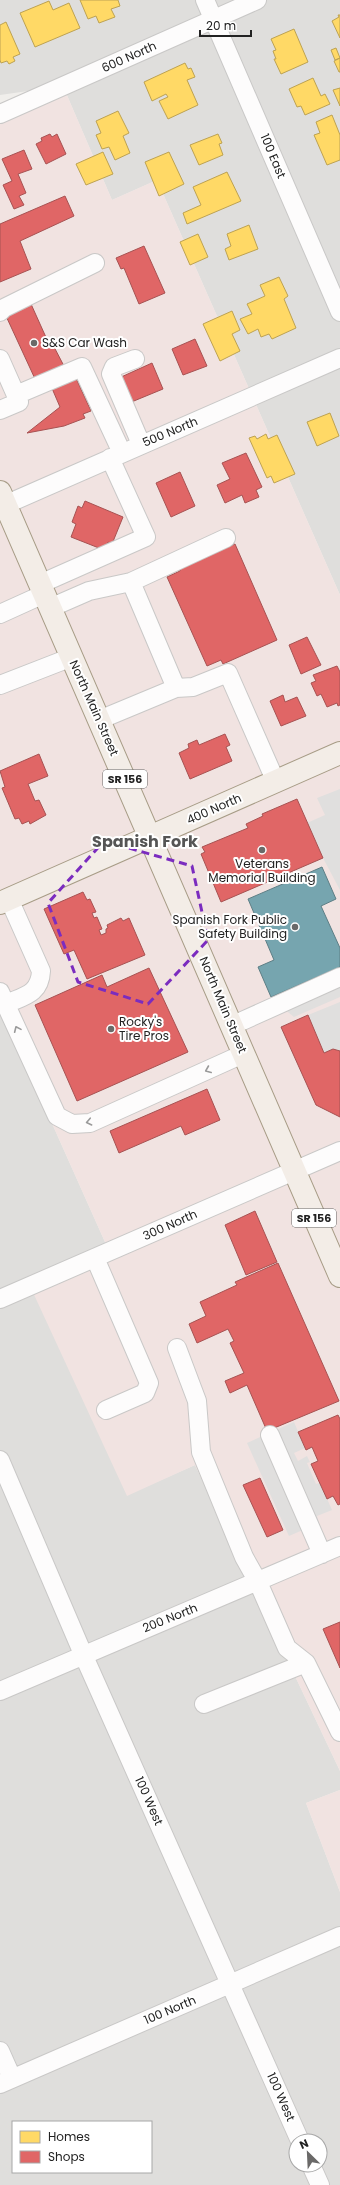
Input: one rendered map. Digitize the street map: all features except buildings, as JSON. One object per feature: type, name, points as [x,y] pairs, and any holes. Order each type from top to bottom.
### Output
[{"type":"main road","name":"North Main Street","points":[[2,501],[45,595],[151,837],[293,1171],[340,1276]]},
{"type":"main road","name":"400 North","points":[[4,901],[340,754]]},
{"type":"street","name":"100 East","points":[[205,0],[340,312]]},
{"type":"street","name":"600 North","points":[[0,114],[257,0]]},
{"type":"street","points":[[0,312],[4,308],[96,263]]},
{"type":"street","name":"500 North","points":[[2,501],[116,455],[340,358]]},
{"type":"street","points":[[0,359],[19,402],[0,410]]},
{"type":"street","points":[[135,359],[114,367],[111,374],[141,444]]},
{"type":"street","points":[[0,614],[45,595],[146,537],[82,367],[16,395]]},
{"type":"street","points":[[45,595],[89,591],[131,582],[226,538]]},
{"type":"street","points":[[131,582],[176,688]]},
{"type":"street","points":[[0,685],[72,657]]},
{"type":"street","points":[[99,720],[176,688],[194,688],[228,673],[276,782]]},
{"type":"street","points":[[4,901],[41,971],[41,982],[30,994],[3,998],[57,1116],[72,1124],[90,1123],[244,1054]]},
{"type":"street","points":[[231,1026],[340,977]]},
{"type":"street","name":"300 North","points":[[0,1299],[340,1151]]},
{"type":"street","points":[[95,1258],[149,1383],[145,1393],[106,1410]]},
{"type":"street","points":[[177,1348],[197,1401],[201,1452],[244,1557],[258,1582],[287,1648],[306,1663],[340,1733]]},
{"type":"street","points":[[270,1435],[322,1554]]},
{"type":"street","name":"100 West","points":[[0,1460],[83,1654],[296,2133]]},
{"type":"street","name":"200 North","points":[[0,1691],[83,1654],[258,1582],[340,1546]]},
{"type":"street","points":[[204,1704],[306,1663]]},
{"type":"street","name":"100 North","points":[[6,2081],[230,1982],[340,1936]]},
{"type":"street","points":[[0,2051],[6,2081]]},
{"type":"street","points":[[315,2173],[320,2185]]},
{"type":"highlighted area","points":[[104,841],[192,866],[208,940],[148,1004],[78,982],[48,903]]},
{"type":"shaded area","points":[[0,0],[340,0],[340,595],[157,180],[112,200],[63,86],[0,95]]},
{"type":"shaded area","points":[[63,86],[112,200],[157,180],[340,595],[340,1771],[195,1465],[127,1496],[30,1286],[109,1251],[0,1007],[0,903],[12,898],[0,889],[0,114]]},
{"type":"shaded area","points":[[340,789],[340,890],[307,823],[325,815],[317,798]]},
{"type":"shaded area","points":[[340,971],[340,997],[294,1017],[273,1000]]},
{"type":"shaded area","points":[[340,1002],[340,1051],[333,1049],[324,1053],[308,1015]]},
{"type":"shaded area","points":[[0,1007],[109,1251],[127,1495],[195,1465],[340,1771],[340,1790],[306,1803],[340,1892],[340,2185],[0,2185]]},
{"type":"shaded area","points":[[294,1422],[305,1448],[294,1453],[298,1461],[307,1456],[310,1462],[307,1463],[316,1484],[320,1483],[332,1510],[317,1516],[319,1523],[289,1536],[247,1443]]},
{"type":"shaded area","points":[[340,1790],[340,1892],[306,1803]]},
{"type":"place","name":"S&S Car Wash","points":[[34,343]]},
{"type":"place","name":"Veterans Memorial Building","points":[[262,850]]},
{"type":"place","name":"Spanish Fork Public Safety Building","points":[[295,927]]},
{"type":"place","name":"Rocky's Tire Pros","points":[[111,1029]]},
{"type":"district","name":"Spanish Fork","points":[[145,841]]}]
